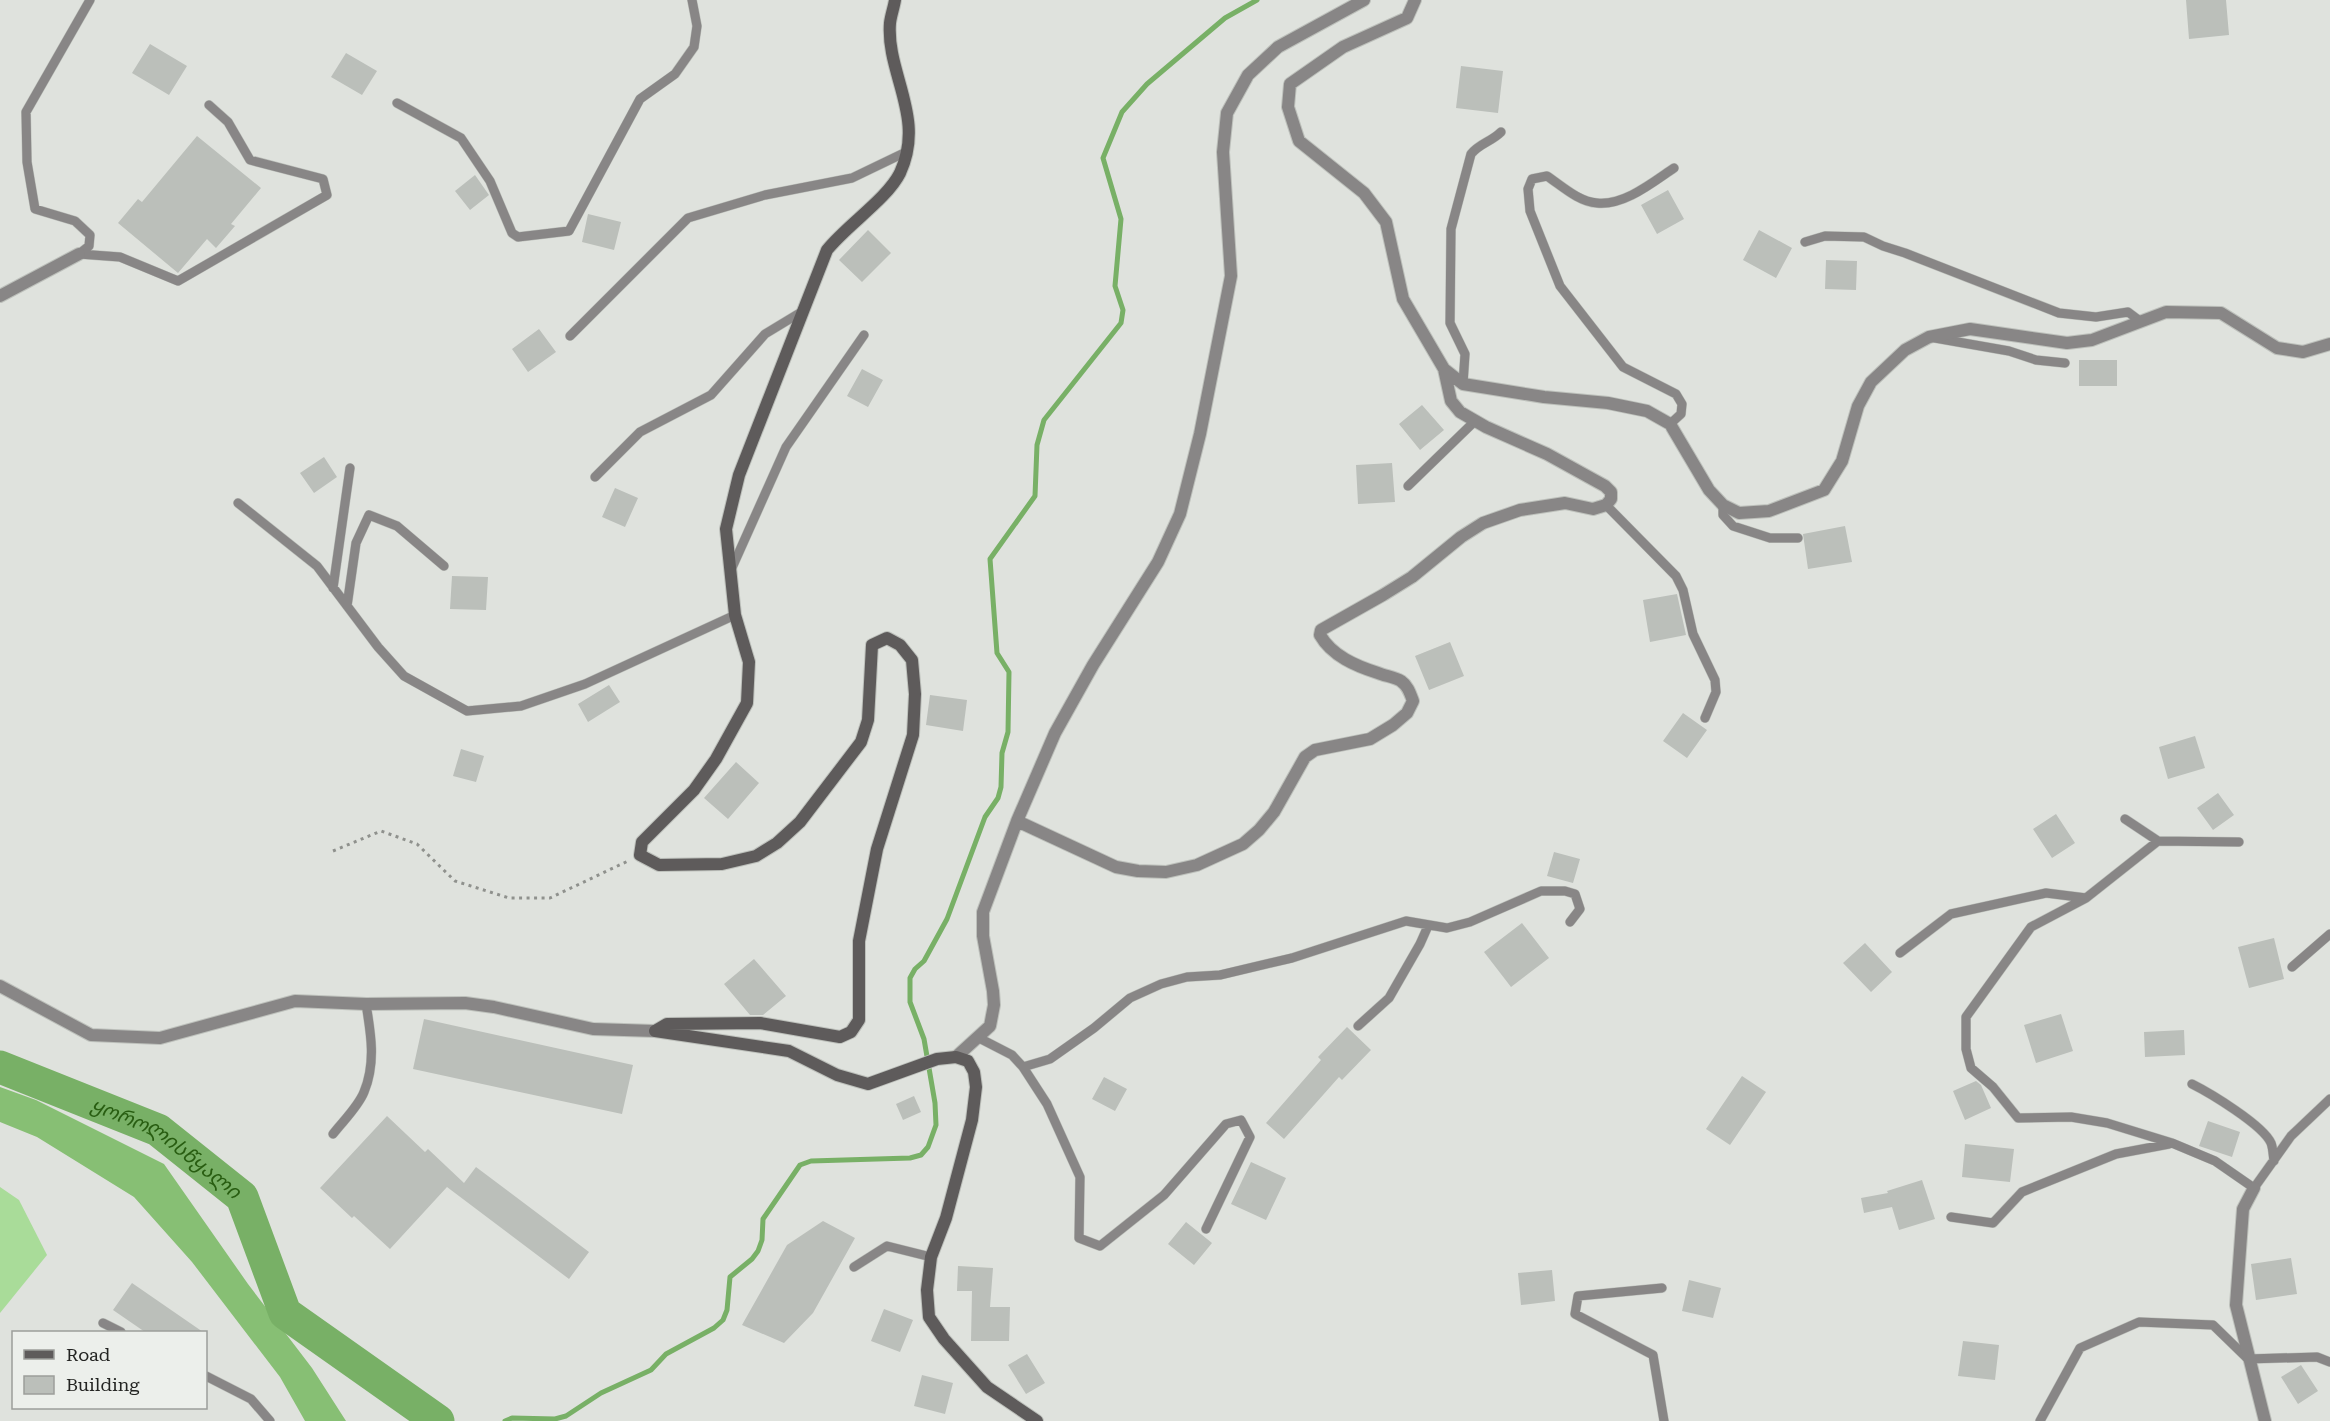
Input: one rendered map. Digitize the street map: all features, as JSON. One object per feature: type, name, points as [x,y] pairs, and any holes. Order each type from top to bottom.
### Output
[{"type":"street","points":[[655,1031],[667,1024],[760,1023],[840,1037],[851,1032],[859,1020],[859,941],[877,849],[913,735],[915,694],[912,660],[900,645],[887,638],[872,645],[867,720],[861,742],[800,822],[777,843],[756,856],[722,864],[659,865],[640,855],[642,842],[694,790],[716,759],[747,703],[749,662],[735,615],[726,529],[739,475],[827,250],[840,233],[882,196],[900,173],[909,131],[906,102],[893,52],[890,23],[895,0]]},
{"type":"street","points":[[956,1057],[990,1026],[994,1005],[983,936],[983,912],[1017,821],[1055,733],[1093,665],[1158,562],[1180,514],[1200,434],[1231,276],[1223,152],[1227,113],[1248,75],[1278,47],[1364,0]]},
{"type":"street","points":[[1017,821],[1116,867],[1138,871],[1166,872],[1197,865],[1243,844],[1274,812],[1305,757],[1315,750],[1370,739],[1407,713],[1413,701],[1409,689],[1400,680],[1350,663],[1335,653],[1320,635],[1321,630],[1412,577],[1461,537],[1484,523],[1520,510],[1565,503],[1593,509],[1606,505],[1611,498],[1611,492],[1605,486],[1547,454],[1460,412],[1451,401],[1444,369],[1403,299],[1386,222],[1364,193],[1299,141],[1288,107],[1290,84],[1343,47],[1407,18],[1416,0]]},
{"type":"street","points":[[0,296],[79,254]]},
{"type":"street","points":[[1444,369],[1463,384],[1544,397],[1608,403],[1647,411],[1670,424],[1709,490],[1723,505],[1739,513],[1769,511],[1824,490],[1842,461],[1858,406],[1871,382],[1905,350],[1929,337],[1970,329],[2067,343],[2092,340],[2166,312],[2221,313],[2277,348],[2303,352],[2330,344]]},
{"type":"street","points":[[0,986],[91,1035],[159,1038],[296,1001],[366,1004],[465,1003],[494,1007],[593,1029],[655,1031],[789,1051],[837,1075],[868,1084],[923,1062],[956,1057],[968,1061],[974,1072],[976,1087],[972,1120],[946,1218],[931,1257],[927,1290],[929,1317],[944,1339],[987,1387],[1037,1421]]},
{"type":"street","points":[[2254,1188],[2243,1209],[2236,1305],[2265,1421]]},
{"type":"lane","points":[[79,254],[89,246],[90,235],[75,221],[35,209],[27,162],[26,112],[90,0]]},
{"type":"lane","points":[[397,103],[461,138],[490,181],[512,233],[518,237],[569,231],[640,99],[675,74],[694,47],[697,26],[692,0]]},
{"type":"lane","points":[[79,254],[120,257],[178,281],[327,195],[323,179],[250,160],[228,122],[209,105]]},
{"type":"lane","points":[[1463,384],[1465,354],[1450,323],[1451,229],[1471,154],[1478,145],[1492,142],[1501,132]]},
{"type":"lane","points":[[570,336],[688,218],[765,195],[852,178],[906,152]]},
{"type":"lane","points":[[1670,424],[1681,414],[1683,404],[1676,394],[1623,367],[1560,286],[1530,211],[1528,189],[1532,179],[1547,176],[1578,197],[1597,203],[1629,198],[1674,168]]},
{"type":"lane","points":[[1805,242],[1825,236],[1864,237],[2059,313],[2096,317],[2128,312],[2140,321]]},
{"type":"lane","points":[[595,477],[640,432],[711,395],[765,334],[803,311]]},
{"type":"lane","points":[[730,572],[786,447],[864,335]]},
{"type":"lane","points":[[1929,337],[2009,351],[2036,360],[2065,363]]},
{"type":"lane","points":[[1408,486],[1475,421]]},
{"type":"lane","points":[[333,588],[350,468]]},
{"type":"lane","points":[[238,503],[316,566],[378,647],[404,676],[467,711],[521,706],[585,684],[735,615]]},
{"type":"lane","points":[[1606,505],[1676,576],[1683,590],[1693,634],[1715,680],[1716,692],[1706,718]]},
{"type":"lane","points":[[1723,505],[1723,515],[1733,526],[1770,538],[1798,538]]},
{"type":"lane","points":[[347,606],[356,543],[369,515],[397,526],[444,566]]},
{"type":"lane","points":[[2125,819],[2158,841],[2239,842]]},
{"type":"lane","points":[[2158,841],[2086,897],[2031,927],[1966,1017],[1966,1049],[1971,1068],[1993,1087],[2018,1118],[2071,1117],[2107,1123],[2172,1143],[2215,1161],[2254,1188],[2291,1136],[2330,1099]]},
{"type":"lane","points":[[1023,1067],[1050,1059],[1094,1028],[1130,998],[1161,984],[1187,977],[1220,975],[1292,957],[1406,921],[1447,927],[1470,922],[1541,891],[1565,891],[1575,894],[1580,909],[1570,922]]},
{"type":"lane","points":[[1900,952],[1951,914],[2046,893],[2086,897]]},
{"type":"lane","points":[[1358,1026],[1389,998],[1428,926]]},
{"type":"lane","points":[[2292,967],[2330,934]]},
{"type":"lane","points":[[333,1134],[363,1094],[372,1065],[372,1035],[366,1004]]},
{"type":"lane","points":[[979,1038],[1012,1055],[1023,1067],[1047,1104],[1080,1178],[1079,1238],[1100,1246],[1164,1195],[1226,1124],[1240,1120],[1250,1137],[1206,1229]]},
{"type":"lane","points":[[2192,1084],[2207,1091],[2254,1125],[2270,1142],[2274,1161]]},
{"type":"lane","points":[[1951,1217],[1993,1223],[2022,1192],[2116,1154],[2172,1143]]},
{"type":"lane","points":[[854,1268],[887,1246],[931,1257]]},
{"type":"lane","points":[[1662,1288],[1578,1296],[1575,1314],[1653,1355],[1664,1421]]},
{"type":"lane","points":[[2040,1421],[2080,1348],[2139,1322],[2213,1325],[2248,1359],[2317,1357],[2330,1362]]},
{"type":"lane","points":[[103,1323],[119,1331]]},
{"type":"lane","points":[[207,1377],[251,1399],[270,1421]]},
{"type":"path","points":[[333,851],[381,831],[417,844],[455,881],[509,897],[550,898],[640,855]]},
{"type":"green space","points":[[0,1087],[36,1100],[164,1164],[248,1284],[312,1368],[346,1421],[305,1421],[280,1377],[192,1262],[134,1197],[37,1137],[0,1122]]},
{"type":"green space","points":[[0,1187],[19,1200],[47,1255],[0,1313]]},
{"type":"building","points":[[2186,0],[2226,0],[2229,35],[2189,39]]},
{"type":"building","points":[[150,44],[187,66],[169,95],[132,73]]},
{"type":"building","points":[[346,53],[377,71],[362,95],[331,77]]},
{"type":"building","points":[[1461,66],[1503,71],[1498,113],[1456,108]]},
{"type":"building","points":[[197,136],[261,188],[231,224],[235,226],[216,248],[207,239],[178,273],[118,223],[138,199],[142,202]]},
{"type":"building","points":[[475,175],[489,195],[470,210],[455,191]]},
{"type":"building","points":[[1668,190],[1684,219],[1657,234],[1641,205]]},
{"type":"building","points":[[588,214],[621,222],[614,250],[582,242]]},
{"type":"building","points":[[868,230],[891,253],[862,282],[839,260]]},
{"type":"building","points":[[1759,230],[1792,248],[1776,278],[1743,260]]},
{"type":"building","points":[[1826,260],[1857,261],[1856,290],[1825,289]]},
{"type":"building","points":[[539,329],[556,352],[528,372],[512,349]]},
{"type":"building","points":[[2079,360],[2117,360],[2117,386],[2079,386]]},
{"type":"building","points":[[862,369],[883,380],[868,407],[847,396]]},
{"type":"building","points":[[1422,405],[1444,430],[1420,450],[1399,424]]},
{"type":"building","points":[[324,457],[337,477],[314,493],[300,473]]},
{"type":"building","points":[[1392,463],[1395,502],[1358,504],[1356,465]]},
{"type":"building","points":[[615,488],[638,498],[625,527],[602,517]]},
{"type":"building","points":[[1845,526],[1852,562],[1808,569],[1803,534]]},
{"type":"building","points":[[452,576],[488,577],[486,610],[450,609]]},
{"type":"building","points":[[1677,594],[1686,635],[1650,642],[1643,600]]},
{"type":"building","points":[[1450,642],[1464,676],[1429,690],[1415,656]]},
{"type":"building","points":[[609,685],[620,702],[588,722],[578,704]]},
{"type":"building","points":[[930,695],[967,700],[963,731],[926,725]]},
{"type":"building","points":[[1683,713],[1707,730],[1687,758],[1663,741]]},
{"type":"building","points":[[2195,736],[2205,768],[2168,779],[2159,747]]},
{"type":"building","points":[[461,749],[484,756],[476,782],[453,776]]},
{"type":"building","points":[[736,762],[759,783],[728,819],[704,798]]},
{"type":"building","points":[[2218,793],[2234,815],[2213,830],[2197,808]]},
{"type":"building","points":[[2056,814],[2075,843],[2052,858],[2033,829]]},
{"type":"building","points":[[1554,852],[1580,859],[1573,883],[1547,876]]},
{"type":"building","points":[[1522,923],[1549,958],[1511,987],[1484,952]]},
{"type":"building","points":[[2274,938],[2284,979],[2249,988],[2238,947]]},
{"type":"building","points":[[1865,943],[1892,972],[1871,992],[1843,963]]},
{"type":"building","points":[[754,959],[786,996],[763,1015],[750,1015],[724,984]]},
{"type":"building","points":[[2061,1014],[2073,1051],[2036,1063],[2024,1025]]},
{"type":"building","points":[[424,1019],[633,1065],[622,1114],[413,1069]]},
{"type":"building","points":[[1347,1027],[1371,1050],[1342,1080],[1339,1077],[1284,1139],[1266,1123],[1321,1060],[1318,1057]]},
{"type":"building","points":[[2184,1030],[2185,1055],[2145,1057],[2144,1032]]},
{"type":"building","points":[[1742,1076],[1766,1092],[1730,1145],[1706,1129]]},
{"type":"building","points":[[1104,1077],[1127,1089],[1115,1111],[1092,1099]]},
{"type":"building","points":[[1976,1081],[1981,1085],[1991,1108],[1965,1120],[1953,1091]]},
{"type":"building","points":[[914,1096],[921,1112],[903,1120],[896,1104]]},
{"type":"building","points":[[387,1116],[425,1152],[428,1149],[464,1183],[476,1167],[589,1252],[569,1279],[447,1187],[390,1249],[354,1216],[352,1218],[320,1188]]},
{"type":"building","points":[[2208,1121],[2240,1132],[2232,1157],[2199,1146]]},
{"type":"building","points":[[1965,1144],[2014,1149],[2010,1182],[1962,1177]]},
{"type":"building","points":[[1251,1162],[1286,1178],[1266,1220],[1231,1204]]},
{"type":"building","points":[[1922,1180],[1935,1219],[1899,1230],[1892,1207],[1864,1213],[1861,1198],[1888,1193],[1887,1191]]},
{"type":"building","points":[[823,1221],[855,1238],[813,1313],[784,1343],[742,1325],[787,1245]]},
{"type":"building","points":[[1186,1222],[1212,1243],[1194,1265],[1168,1244]]},
{"type":"building","points":[[2291,1258],[2297,1294],[2256,1300],[2251,1264]]},
{"type":"building","points":[[958,1266],[993,1268],[990,1307],[1010,1307],[1009,1341],[971,1341],[972,1291],[957,1291]]},
{"type":"building","points":[[1552,1270],[1555,1301],[1521,1305],[1518,1273]]},
{"type":"building","points":[[1689,1280],[1721,1288],[1713,1318],[1682,1311]]},
{"type":"building","points":[[132,1283],[202,1331],[144,1331],[113,1310]]},
{"type":"building","points":[[884,1309],[913,1320],[900,1352],[871,1341]]},
{"type":"building","points":[[1963,1341],[1999,1345],[1995,1380],[1958,1376]]},
{"type":"building","points":[[1027,1354],[1045,1383],[1026,1394],[1008,1365]]},
{"type":"building","points":[[2301,1365],[2318,1391],[2298,1404],[2281,1377]]},
{"type":"building","points":[[922,1375],[953,1383],[945,1414],[914,1406]]},
{"type":"waterway","points":[[505,1421],[512,1418],[555,1419],[566,1416],[601,1393],[651,1370],[666,1354],[714,1328],[723,1320],[727,1310],[730,1277],[758,1251],[762,1240],[763,1219],[800,1165],[811,1161],[910,1158],[921,1155],[928,1147],[936,1125],[935,1103],[924,1039],[910,1002],[910,978],[915,969],[924,961],[947,919],[985,817],[998,798],[1001,787],[1002,753],[1008,732],[1009,672],[997,653],[990,559],[1035,496],[1037,445],[1044,420],[1121,323],[1123,310],[1115,286],[1121,219],[1103,158],[1122,112],[1147,84],[1225,18],[1257,0]]},
{"type":"waterway","name":"ყოროლისწყალი","points":[[0,1067],[158,1130],[242,1197],[285,1313],[438,1421]]}]
